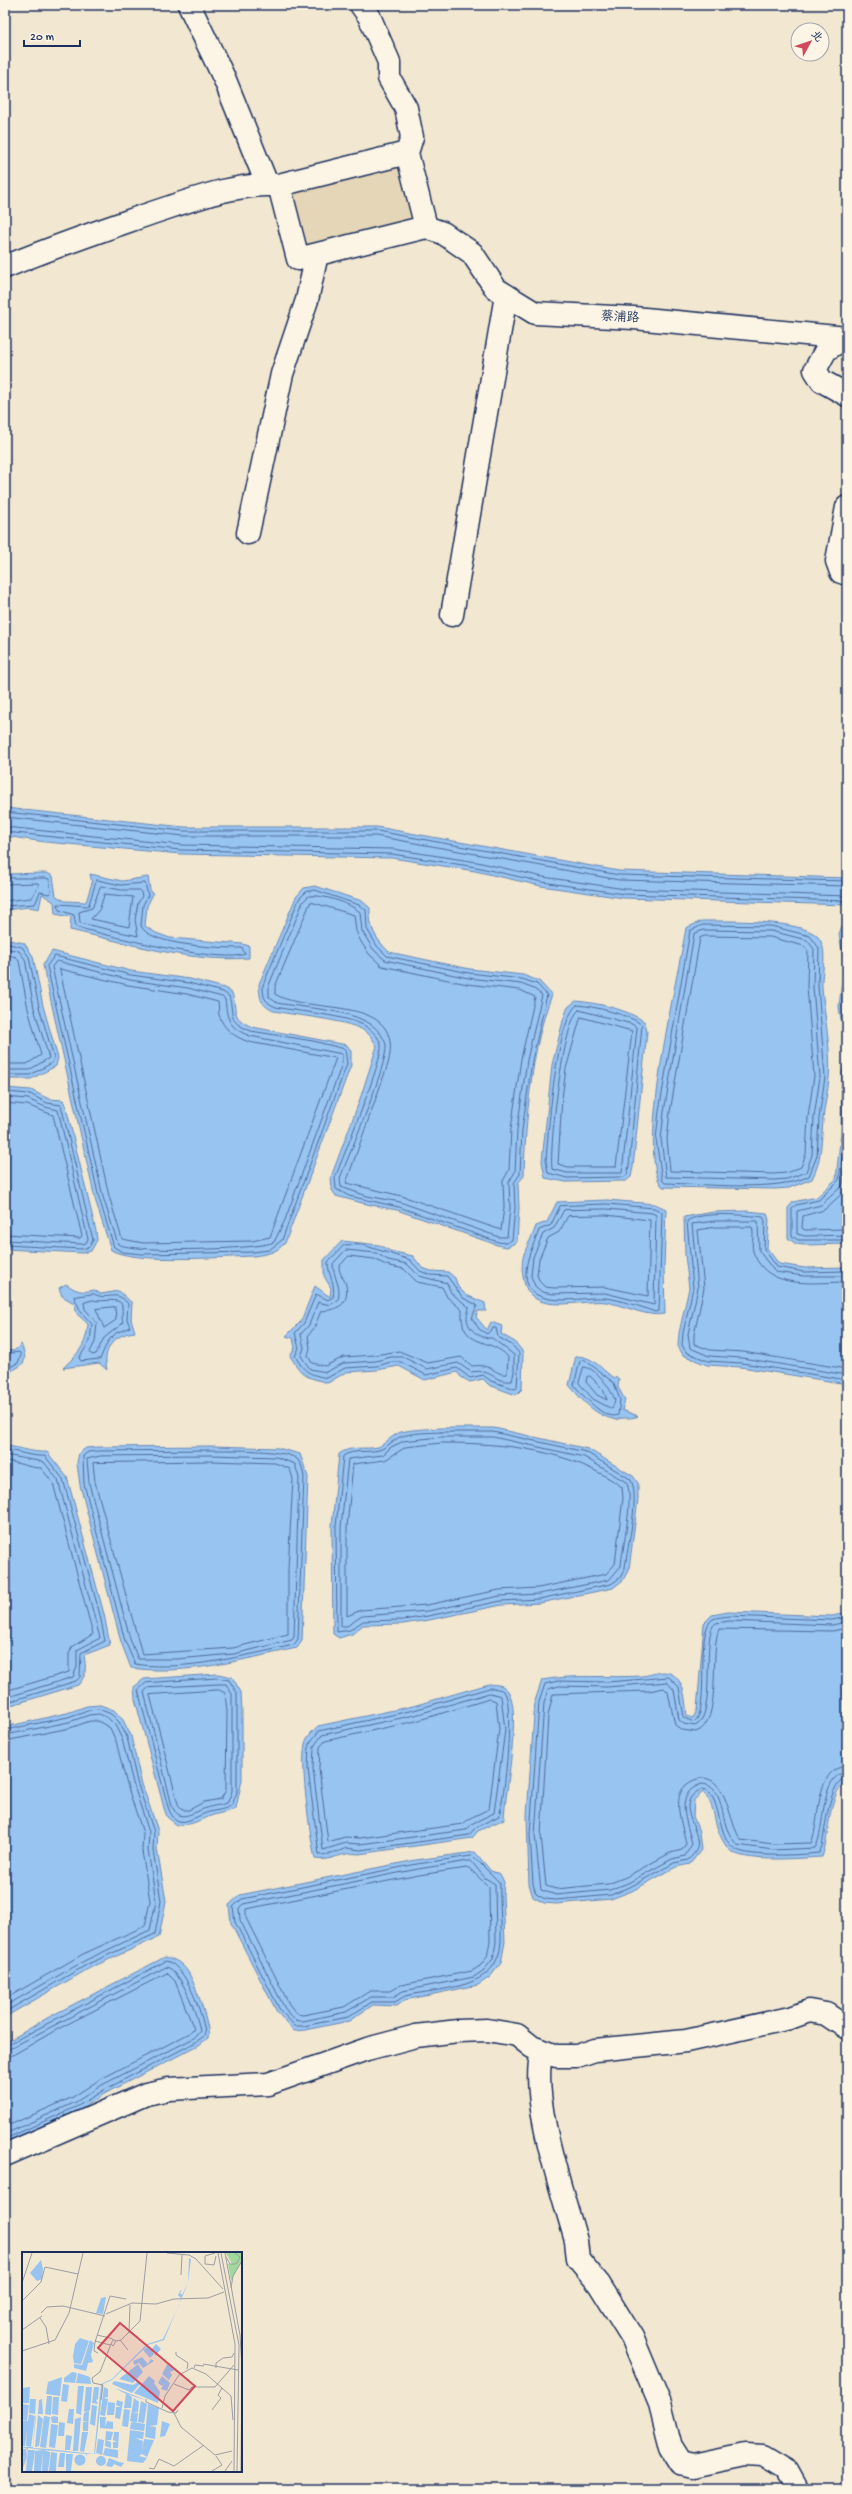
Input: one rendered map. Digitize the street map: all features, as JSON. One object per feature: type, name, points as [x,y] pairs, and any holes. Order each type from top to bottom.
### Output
[{"type":"street","points":[[189,5],[273,185],[298,259],[426,227],[407,153],[412,137],[406,108],[389,78],[389,62],[369,16],[361,5]]},
{"type":"street","points":[[5,267],[62,244],[215,192],[256,184],[273,185],[407,153]]},
{"type":"street","name":"蔡浦路","points":[[426,227],[443,233],[472,253],[496,289],[535,313],[642,319],[846,337]]},
{"type":"street","points":[[248,532],[282,374],[307,300],[317,254]]},
{"type":"street","points":[[452,615],[506,296]]},
{"type":"street","points":[[846,337],[826,350],[815,370],[822,381],[847,395]]},
{"type":"street","points":[[847,507],[837,561],[841,572],[847,574]]},
{"type":"street","points":[[5,2155],[146,2094],[169,2088],[268,2084],[367,2049],[416,2036],[458,2031],[487,2030],[517,2035],[542,2052],[556,2056],[577,2056],[595,2050],[686,2041],[790,2018],[809,2011],[826,2014],[847,2028]]},
{"type":"street","points":[[542,2052],[538,2066],[539,2097],[576,2241],[578,2259],[599,2284],[632,2337],[660,2404],[671,2447],[681,2463],[693,2466],[745,2455],[764,2456],[786,2469],[797,2489]]},
{"type":"shaded area","points":[[407,153],[426,227],[298,259],[279,185]]},
{"type":"water","points":[[5,808],[184,827],[377,827],[619,871],[847,878],[847,905],[624,898],[541,886],[475,871],[392,858],[181,854],[45,842],[5,836]]},
{"type":"water","points":[[47,873],[53,876],[56,896],[65,901],[86,902],[92,883],[90,874],[122,881],[148,877],[150,890],[153,894],[147,906],[145,926],[156,933],[170,938],[243,944],[249,946],[249,958],[204,958],[182,955],[70,930],[71,917],[55,914],[54,902],[42,894],[39,909],[29,907],[5,910],[5,874]]},
{"type":"water","points":[[315,886],[362,901],[370,908],[374,932],[389,952],[470,969],[523,975],[539,981],[552,995],[539,1036],[531,1084],[526,1133],[524,1176],[518,1183],[519,1208],[517,1242],[507,1247],[497,1245],[397,1210],[336,1196],[332,1190],[331,1177],[359,1102],[377,1046],[368,1033],[354,1026],[332,1020],[269,1009],[263,1004],[259,984],[296,897],[304,888]]},
{"type":"water","points":[[702,921],[763,922],[796,927],[809,931],[818,937],[823,948],[824,961],[822,987],[829,1045],[830,1068],[820,1151],[818,1165],[812,1179],[789,1188],[663,1187],[655,1170],[653,1141],[656,1104],[668,1022],[686,928]]},
{"type":"water","points":[[842,926],[847,927],[847,1028],[841,1019],[839,1007],[844,962],[839,934]]},
{"type":"water","points":[[5,939],[24,943],[33,956],[43,1006],[58,1058],[56,1066],[31,1079],[5,1079]]},
{"type":"water","points":[[52,951],[131,971],[190,979],[225,988],[232,993],[236,1013],[240,1020],[252,1027],[347,1045],[351,1051],[351,1065],[285,1243],[282,1246],[263,1255],[180,1259],[139,1257],[111,1250],[95,1199],[43,965]]},
{"type":"water","points":[[576,1001],[612,1007],[638,1017],[645,1022],[647,1032],[633,1167],[631,1177],[626,1181],[566,1182],[545,1178],[542,1161],[552,1065],[564,1017],[568,1007]]},
{"type":"water","points":[[847,1059],[847,1244],[796,1244],[788,1238],[788,1208],[793,1202],[817,1197],[836,1179],[841,1132],[842,1072]]},
{"type":"water","points":[[5,1088],[31,1090],[49,1099],[63,1100],[96,1231],[97,1240],[91,1251],[83,1253],[5,1249]]},
{"type":"water","points":[[607,1200],[655,1204],[666,1209],[664,1266],[665,1314],[659,1315],[644,1313],[606,1302],[549,1303],[538,1300],[530,1295],[525,1285],[522,1265],[525,1251],[536,1226],[547,1222],[557,1202]]},
{"type":"water","points":[[747,1211],[767,1213],[769,1220],[767,1248],[779,1264],[805,1268],[847,1267],[847,1384],[741,1367],[707,1365],[683,1355],[678,1346],[679,1333],[689,1288],[685,1255],[684,1217],[714,1212]]},
{"type":"water","points":[[342,1241],[379,1245],[390,1251],[413,1256],[422,1268],[431,1271],[448,1272],[455,1278],[458,1287],[466,1295],[485,1303],[486,1311],[478,1311],[476,1317],[487,1330],[491,1322],[502,1326],[501,1334],[515,1342],[523,1352],[522,1389],[516,1395],[489,1385],[483,1379],[470,1382],[461,1377],[457,1372],[425,1380],[399,1366],[377,1370],[346,1372],[328,1383],[305,1375],[298,1369],[290,1356],[295,1348],[293,1338],[286,1336],[301,1321],[315,1286],[330,1297],[331,1288],[324,1276],[324,1260]]},
{"type":"water","points":[[66,1284],[79,1291],[94,1290],[101,1294],[119,1291],[132,1303],[131,1319],[135,1332],[121,1336],[111,1344],[106,1355],[107,1370],[99,1363],[63,1368],[73,1358],[83,1344],[88,1324],[77,1314],[74,1303],[62,1296],[59,1288]]},
{"type":"water","points":[[21,1344],[25,1356],[23,1364],[5,1374],[5,1350],[14,1351]]},
{"type":"water","points":[[576,1356],[590,1359],[608,1374],[619,1379],[618,1387],[625,1400],[622,1410],[638,1416],[616,1420],[608,1418],[595,1411],[584,1402],[569,1385]]},
{"type":"water","points":[[441,1428],[494,1428],[588,1449],[633,1476],[638,1483],[638,1499],[629,1569],[623,1580],[613,1588],[540,1603],[502,1605],[403,1624],[363,1625],[352,1634],[339,1638],[333,1634],[332,1526],[339,1454],[353,1449],[378,1447],[394,1435],[401,1432]]},
{"type":"water","points":[[5,1446],[36,1452],[47,1452],[67,1477],[104,1614],[110,1645],[84,1655],[85,1671],[81,1682],[78,1685],[5,1707]]},
{"type":"water","points":[[212,1446],[278,1448],[300,1454],[308,1477],[302,1641],[297,1648],[215,1665],[173,1670],[131,1668],[121,1642],[80,1485],[77,1463],[79,1453],[86,1448],[99,1447]]},
{"type":"water","points":[[728,1612],[832,1616],[847,1613],[847,1780],[840,1787],[832,1806],[822,1857],[763,1859],[751,1858],[730,1851],[721,1837],[710,1802],[703,1792],[694,1800],[693,1816],[699,1832],[701,1850],[690,1864],[676,1867],[632,1891],[611,1899],[556,1904],[544,1903],[533,1897],[529,1884],[527,1815],[535,1701],[542,1680],[566,1677],[642,1676],[661,1672],[669,1673],[680,1682],[684,1693],[687,1716],[693,1718],[697,1710],[704,1623],[712,1615]]},
{"type":"water","points":[[218,1674],[232,1677],[241,1692],[242,1780],[236,1808],[193,1823],[177,1825],[167,1817],[164,1808],[135,1699],[134,1687],[144,1679]]},
{"type":"water","points":[[489,1684],[504,1687],[508,1691],[512,1701],[512,1752],[504,1819],[478,1831],[472,1838],[359,1854],[353,1853],[321,1860],[315,1859],[308,1818],[304,1768],[306,1741],[314,1730],[318,1726],[413,1706]]},
{"type":"water","points":[[100,1705],[114,1710],[123,1720],[131,1736],[141,1781],[158,1831],[157,1849],[166,1901],[159,1937],[90,1968],[5,2017],[5,1727],[67,1713],[87,1706]]},
{"type":"water","points":[[475,1852],[491,1871],[500,1874],[504,1882],[503,1895],[505,1942],[501,1963],[490,1977],[478,1985],[405,2000],[397,2006],[373,2005],[349,2021],[305,2030],[294,2031],[277,2012],[231,1923],[229,1905],[240,1895],[416,1860]]},
{"type":"water","points":[[165,1957],[175,1960],[188,1972],[205,2015],[208,2038],[199,2045],[106,2093],[80,2110],[5,2144],[5,2043],[49,2017]]}]
